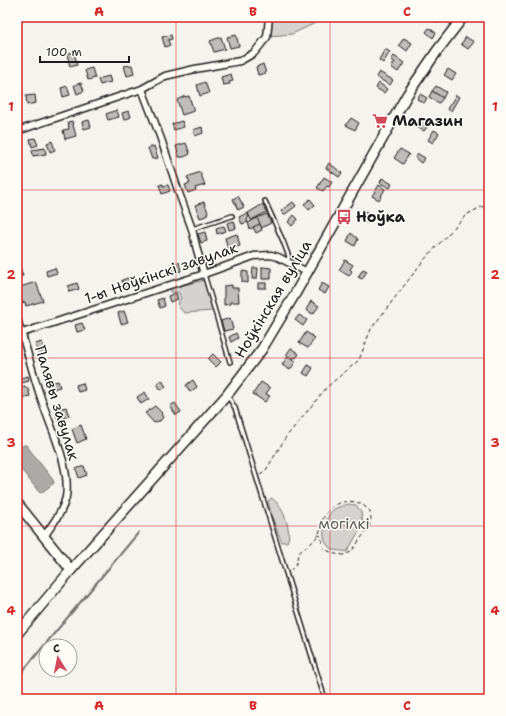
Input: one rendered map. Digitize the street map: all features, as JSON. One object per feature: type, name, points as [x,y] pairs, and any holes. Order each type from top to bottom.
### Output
[{"type":"main road","name":"Ноўкінская вуліца","points":[[17,634],[71,570],[227,394],[262,349],[284,314],[407,95],[437,51],[463,17]]},
{"type":"main road","points":[[17,504],[71,570]]},
{"type":"street","points":[[17,145],[17,131],[142,89],[165,76],[240,61],[254,53],[267,37],[269,17]]},
{"type":"street","points":[[142,89],[192,229],[204,274]]},
{"type":"street","name":"1-ы Ноўкінскі завулак","points":[[22,333],[204,274],[254,256],[271,255],[287,261],[307,272]]},
{"type":"street","name":"Палявы завулак","points":[[17,319],[40,397],[60,448],[67,485],[66,498],[61,512],[44,537]]},
{"type":"lane","points":[[264,201],[286,247],[289,257],[287,261]]},
{"type":"lane","points":[[192,229],[232,216]]},
{"type":"lane","points":[[204,274],[230,362]]},
{"type":"lane","points":[[227,394],[235,408],[325,699]]},
{"type":"path","points":[[256,476],[266,470],[286,437],[327,387],[359,360],[371,329],[423,261],[466,215],[481,207],[489,207]]},
{"type":"path","points":[[287,574],[295,565],[299,553],[318,535],[324,516],[330,509],[347,500],[358,502],[370,511],[371,518],[369,527],[351,552],[344,555],[335,554],[324,549],[321,536],[318,535]]},
{"type":"green space","points":[[273,17],[326,18],[292,34],[269,36]]},
{"type":"green space","points":[[205,280],[213,311],[184,313],[178,306],[181,298],[178,292],[171,292],[171,288]]},
{"type":"green space","points":[[271,498],[279,506],[285,518],[289,532],[287,542],[282,542],[272,517],[268,501]]},
{"type":"green space","name":"могілкі","points":[[348,504],[356,505],[361,512],[363,524],[347,552],[333,550],[326,543],[324,538],[324,528],[330,513],[333,510]]},
{"type":"shaded area","points":[[26,445],[53,480],[54,483],[41,493],[17,464],[17,450]]},
{"type":"building","points":[[430,17],[442,17],[438,23]]},
{"type":"building","points":[[429,28],[436,33],[433,38],[426,32]]},
{"type":"building","points":[[171,35],[172,39],[168,40],[170,45],[165,47],[162,37]]},
{"type":"building","points":[[236,35],[239,46],[230,48],[227,37]]},
{"type":"building","points":[[221,37],[225,49],[214,52],[210,41]]},
{"type":"building","points":[[466,37],[474,42],[468,49],[461,44]]},
{"type":"building","points":[[404,38],[412,43],[407,51],[399,45]]},
{"type":"building","points":[[385,49],[390,52],[383,63],[379,60]]},
{"type":"building","points":[[74,52],[77,65],[70,67],[67,54]]},
{"type":"building","points":[[394,56],[404,63],[398,72],[391,67],[395,62],[391,60]]},
{"type":"building","points":[[263,64],[266,73],[258,75],[256,67]]},
{"type":"building","points":[[132,65],[134,74],[127,76],[124,66]]},
{"type":"building","points":[[92,68],[95,78],[88,80],[85,70]]},
{"type":"building","points":[[448,69],[456,74],[452,80],[444,75]]},
{"type":"building","points":[[379,72],[393,80],[390,85],[376,77]]},
{"type":"building","points":[[231,74],[233,81],[229,82],[230,84],[223,85],[221,77]]},
{"type":"building","points":[[109,76],[111,82],[100,85],[98,79]]},
{"type":"building","points":[[205,82],[209,93],[200,96],[197,85]]},
{"type":"building","points":[[81,83],[84,91],[77,94],[74,85]]},
{"type":"building","points":[[379,83],[387,89],[384,93],[376,88]]},
{"type":"building","points":[[67,86],[70,95],[63,97],[61,88]]},
{"type":"building","points":[[436,86],[446,92],[443,98],[432,91]]},
{"type":"building","points":[[432,91],[443,98],[439,103],[429,97]]},
{"type":"building","points":[[420,94],[427,98],[424,103],[417,99]]},
{"type":"building","points":[[35,95],[36,103],[27,105],[26,96]]},
{"type":"building","points":[[456,95],[459,97],[451,111],[447,109]]},
{"type":"building","points":[[185,96],[189,96],[194,111],[182,115],[177,100]]},
{"type":"building","points":[[117,110],[119,117],[108,120],[106,114]]},
{"type":"building","points":[[129,111],[131,117],[124,120],[122,113]]},
{"type":"building","points":[[421,117],[430,123],[424,131],[415,126]]},
{"type":"building","points":[[351,118],[359,123],[355,130],[346,125]]},
{"type":"building","points":[[89,120],[91,127],[84,129],[82,122]]},
{"type":"building","points":[[72,121],[76,136],[65,139],[63,130],[69,129],[68,122]]},
{"type":"building","points":[[182,121],[184,127],[174,130],[172,124]]},
{"type":"building","points":[[202,127],[203,133],[195,136],[193,130]]},
{"type":"building","points":[[434,130],[439,133],[433,143],[428,140]]},
{"type":"building","points":[[35,138],[38,145],[32,147],[30,139]]},
{"type":"building","points":[[52,141],[55,150],[50,152],[47,143]]},
{"type":"building","points":[[186,143],[190,154],[184,157],[179,157],[176,146]]},
{"type":"building","points":[[154,146],[158,158],[152,159],[148,148]]},
{"type":"building","points":[[45,148],[46,154],[33,156],[32,150]]},
{"type":"building","points":[[400,149],[409,154],[403,164],[394,158]]},
{"type":"building","points":[[418,154],[425,158],[421,163],[415,158]]},
{"type":"building","points":[[329,163],[342,173],[339,177],[326,168]]},
{"type":"building","points":[[200,172],[205,185],[195,188],[196,190],[188,193],[185,185],[190,183],[187,177]]},
{"type":"building","points":[[324,177],[332,182],[329,187],[327,186],[323,191],[317,188]]},
{"type":"building","points":[[382,178],[392,184],[390,188],[380,183]]},
{"type":"building","points":[[163,184],[163,186],[168,185],[170,191],[162,194],[159,185]]},
{"type":"building","points":[[379,185],[385,189],[379,200],[372,196]]},
{"type":"building","points":[[238,196],[244,207],[238,210],[233,199]]},
{"type":"building","points":[[310,199],[315,205],[309,210],[304,204]]},
{"type":"building","points":[[204,202],[208,212],[206,216],[200,218],[195,205]]},
{"type":"building","points":[[293,202],[296,206],[284,215],[281,211]]},
{"type":"building","points":[[263,204],[267,212],[251,220],[248,213]]},
{"type":"building","points":[[363,210],[372,215],[367,223],[358,218]]},
{"type":"building","points":[[247,213],[249,217],[247,219],[248,222],[242,224],[239,217]]},
{"type":"building","points":[[267,214],[271,223],[261,228],[257,218]]},
{"type":"building","points":[[294,215],[298,219],[292,226],[288,222]]},
{"type":"building","points":[[257,218],[260,224],[250,229],[248,223]]},
{"type":"building","points":[[234,221],[236,228],[229,230],[227,223]]},
{"type":"building","points":[[260,224],[262,230],[256,233],[253,227]]},
{"type":"building","points":[[224,226],[226,231],[217,234],[216,228]]},
{"type":"building","points":[[205,232],[207,241],[201,243],[198,234]]},
{"type":"building","points":[[351,233],[358,239],[355,246],[347,241]]},
{"type":"building","points":[[237,234],[240,246],[228,249],[225,238]]},
{"type":"building","points":[[345,260],[353,265],[350,269],[352,271],[349,276],[339,270]]},
{"type":"building","points":[[179,262],[181,271],[173,273],[170,265]]},
{"type":"building","points":[[20,267],[23,276],[17,277],[17,268]]},
{"type":"building","points":[[262,267],[271,268],[271,279],[262,279]]},
{"type":"building","points":[[55,268],[57,273],[47,276],[46,271]]},
{"type":"building","points":[[253,268],[258,268],[257,279],[252,279]]},
{"type":"building","points":[[363,269],[367,271],[362,279],[358,277]]},
{"type":"building","points":[[242,271],[248,272],[248,283],[242,282]]},
{"type":"building","points":[[131,277],[133,286],[124,288],[122,280]]},
{"type":"building","points":[[36,282],[43,301],[26,306],[25,302],[22,303],[17,288]]},
{"type":"building","points":[[77,283],[79,289],[69,292],[68,286]]},
{"type":"building","points":[[258,283],[266,283],[266,288],[258,288]]},
{"type":"building","points":[[322,283],[329,287],[325,294],[318,290]]},
{"type":"building","points":[[232,285],[232,288],[238,288],[239,302],[230,302],[230,304],[224,305],[224,286]]},
{"type":"building","points":[[176,293],[178,299],[170,302],[168,296]]},
{"type":"building","points":[[163,298],[165,306],[160,308],[157,300]]},
{"type":"building","points":[[311,301],[319,306],[313,314],[306,310]]},
{"type":"building","points":[[124,311],[128,322],[121,324],[118,313]]},
{"type":"building","points":[[299,315],[307,320],[303,326],[295,320]]},
{"type":"building","points":[[230,318],[233,329],[224,331],[221,321]]},
{"type":"building","points":[[82,323],[85,330],[77,332],[75,325]]},
{"type":"building","points":[[306,332],[315,338],[308,348],[299,343]]},
{"type":"building","points":[[236,333],[238,338],[231,342],[229,337]]},
{"type":"building","points":[[42,342],[45,351],[38,353],[35,344]]},
{"type":"building","points":[[291,348],[299,354],[293,359],[286,355]]},
{"type":"building","points":[[213,354],[221,362],[216,367],[208,359]]},
{"type":"building","points":[[288,356],[296,361],[290,370],[282,365]]},
{"type":"building","points":[[308,365],[313,368],[308,376],[303,373]]},
{"type":"building","points":[[28,376],[29,381],[17,384],[17,379]]},
{"type":"building","points":[[162,380],[166,387],[161,390],[157,384]]},
{"type":"building","points":[[193,380],[197,387],[190,392],[186,385]]},
{"type":"building","points":[[58,381],[60,387],[49,390],[47,384]]},
{"type":"building","points":[[261,382],[270,388],[266,394],[270,396],[265,402],[253,394]]},
{"type":"building","points":[[83,383],[85,390],[78,392],[76,385]]},
{"type":"building","points":[[25,386],[25,388],[28,388],[30,396],[21,398],[19,387]]},
{"type":"building","points":[[145,392],[149,399],[141,404],[137,397]]},
{"type":"building","points":[[175,403],[181,412],[176,415],[170,406]]},
{"type":"building","points":[[155,406],[162,413],[161,414],[163,417],[160,421],[154,423],[145,413]]},
{"type":"building","points":[[66,407],[69,416],[58,420],[55,410]]},
{"type":"building","points":[[81,425],[86,439],[77,443],[72,429]]},
{"type":"building","points":[[84,466],[87,475],[79,478],[76,469]]},
{"type":"waterway","points":[[17,678],[139,532]]},
{"type":"place","name":"Магазин","points":[[380,121]]},
{"type":"place","name":"Ноўка","points":[[344,217]]}]
